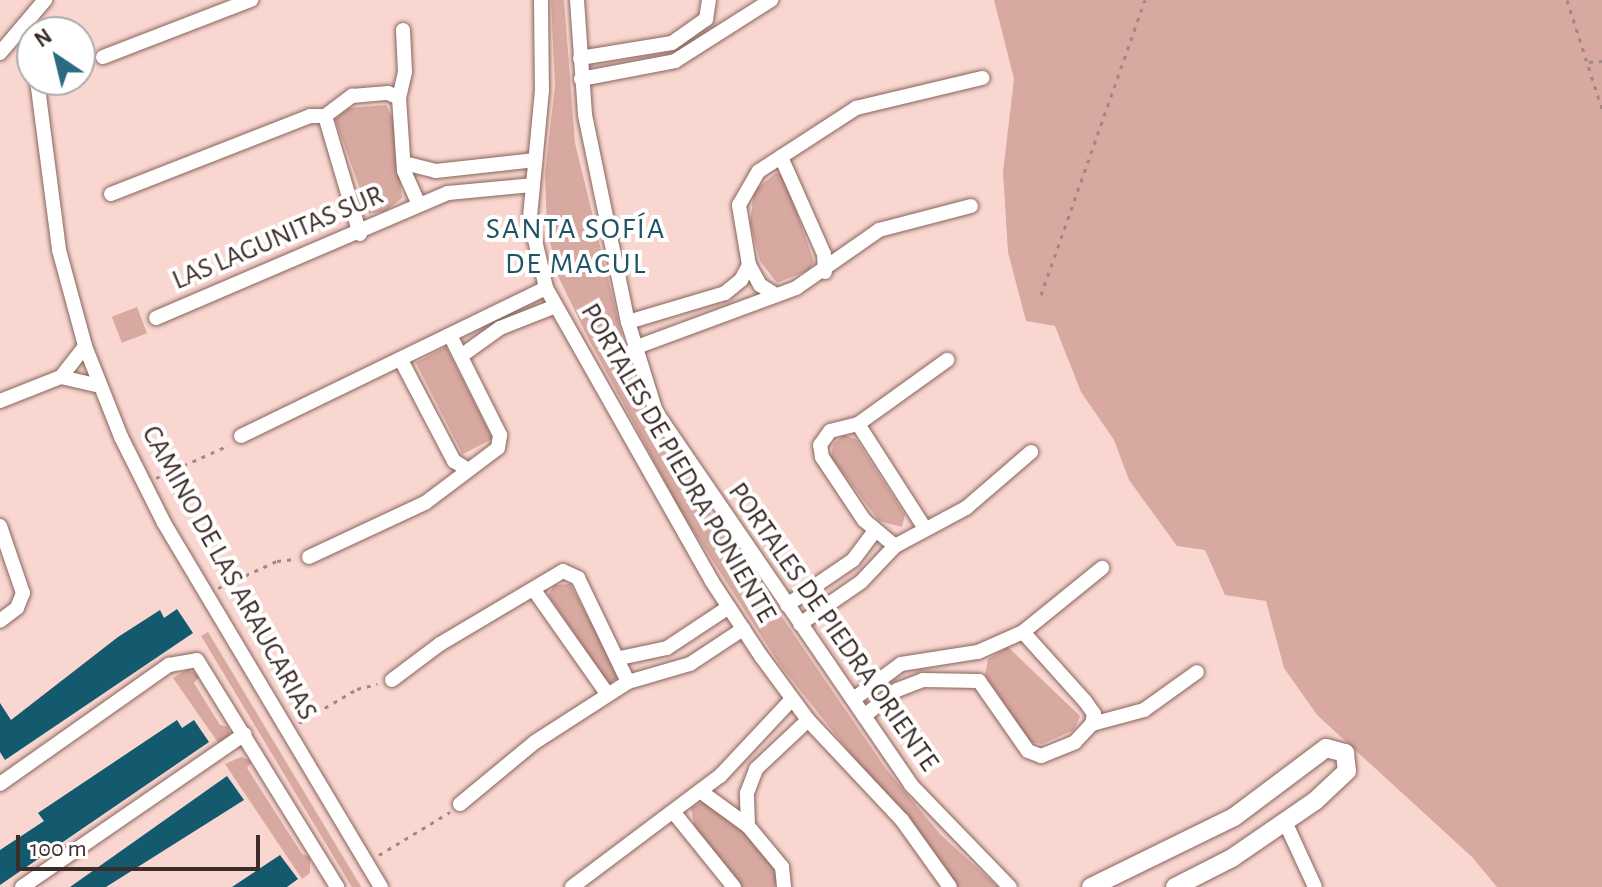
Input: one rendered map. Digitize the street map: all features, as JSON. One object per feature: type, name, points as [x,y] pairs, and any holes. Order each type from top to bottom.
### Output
[{"type":"street","points":[[33,16],[45,0]]},
{"type":"street","points":[[103,57],[251,0]]},
{"type":"street","name":"PORTALES DE PIEDRA PONIENTE","points":[[541,0],[543,59],[531,234],[546,288],[743,629],[808,720],[902,820],[950,887]]},
{"type":"street","name":"PORTALES DE PIEDRA ORIENTE","points":[[577,0],[581,79],[628,322],[634,348],[665,430],[933,813],[1010,887]]},
{"type":"street","points":[[581,79],[675,61],[771,0]]},
{"type":"street","points":[[580,58],[672,43],[697,29],[709,4],[723,21],[740,22]]},
{"type":"street","points":[[403,30],[405,72],[399,98],[404,163],[407,186],[419,205]]},
{"type":"street","points":[[0,53],[16,35]]},
{"type":"street","points":[[776,295],[760,285],[749,265],[739,215],[743,193],[759,171],[856,108],[982,78]]},
{"type":"street","points":[[111,194],[310,116],[325,116],[352,96],[388,93],[399,98]]},
{"type":"street","name":"CAMINO DE LAS ARAUCARIAS","points":[[39,96],[53,225],[85,346],[100,386],[164,523],[381,887]]},
{"type":"street","points":[[325,116],[360,234]]},
{"type":"street","points":[[781,157],[824,254],[825,272]]},
{"type":"street","points":[[404,163],[436,171],[535,160]]},
{"type":"street","name":"LAS LAGUNITAS SUR","points":[[156,318],[360,234],[419,205],[467,188],[532,185]]},
{"type":"street","points":[[634,348],[776,295],[825,272],[879,230],[971,206]]},
{"type":"street","points":[[628,322],[725,293],[741,280],[749,265]]},
{"type":"street","points":[[241,436],[402,362],[491,312],[546,288]]},
{"type":"street","points":[[461,356],[500,328],[556,306]]},
{"type":"street","points":[[309,557],[390,524],[425,503],[465,468],[498,448],[500,435],[451,337]]},
{"type":"street","points":[[0,401],[61,377],[85,346]]},
{"type":"street","points":[[895,546],[874,532],[820,451],[830,431],[858,424],[947,360]]},
{"type":"street","points":[[402,362],[454,461],[465,468]]},
{"type":"street","points":[[61,377],[100,386]]},
{"type":"street","points":[[858,424],[924,527]]},
{"type":"street","points":[[800,624],[861,582],[895,546],[924,527],[966,508],[1031,452]]},
{"type":"street","points":[[0,526],[23,593],[17,608],[0,621]]},
{"type":"street","points":[[787,605],[853,560],[874,532]]},
{"type":"street","points":[[855,698],[901,664],[978,652],[1023,632],[1102,568]]},
{"type":"street","points":[[392,680],[440,644],[534,590],[555,574],[571,573],[620,658],[628,682]]},
{"type":"street","points":[[534,590],[608,695]]},
{"type":"street","points":[[620,658],[667,648],[729,607]]},
{"type":"street","points":[[460,804],[535,742],[628,682],[690,664],[743,629]]},
{"type":"street","points":[[1023,632],[1085,701],[1094,714],[1092,724]]},
{"type":"street","points":[[978,652],[979,681],[1028,751],[1041,756],[1059,750],[1092,724],[1144,710],[1197,672]]},
{"type":"street","points":[[0,784],[179,660],[203,664],[334,882],[318,887]]},
{"type":"street","points":[[864,716],[910,684],[951,677],[979,681]]},
{"type":"street","points":[[572,887],[675,814],[736,762],[792,699]]},
{"type":"street","points":[[748,826],[747,793],[756,769],[808,720]]},
{"type":"street","points":[[22,887],[245,734]]},
{"type":"street","points":[[1091,887],[1126,880],[1234,817],[1326,748],[1341,750],[1349,765],[1344,776],[1286,824],[1175,887]]},
{"type":"street","points":[[700,791],[748,826],[784,882]]},
{"type":"street","points":[[675,814],[734,887]]},
{"type":"street","points":[[1286,824],[1315,887]]},
{"type":"path","points":[[1041,295],[1145,0]]},
{"type":"path","points":[[1567,0],[1602,109]]},
{"type":"path","points":[[1589,62],[1602,61]]},
{"type":"path","points":[[156,478],[218,452],[241,436]]},
{"type":"path","points":[[218,588],[277,561],[309,557]]},
{"type":"path","points":[[299,723],[357,689],[392,680]]},
{"type":"path","points":[[379,855],[460,804]]},
{"type":"shaded area","points":[[551,0],[564,0],[575,143],[637,397],[658,436],[886,769],[940,834],[998,887],[957,887],[780,665],[680,510],[586,334],[558,276],[547,229],[545,174],[555,85]]},
{"type":"shaded area","points":[[994,0],[1602,0],[1602,887],[1497,887],[1472,857],[1317,715],[1284,668],[1266,601],[1225,595],[1205,550],[1177,546],[1129,480],[1114,440],[1081,392],[1055,326],[1026,321],[1008,252],[1003,172],[1014,79]]},
{"type":"shaded area","points":[[386,105],[394,120],[402,198],[386,211],[369,214],[335,119],[349,108]]},
{"type":"shaded area","points":[[776,173],[784,175],[814,262],[809,270],[777,283],[760,261],[750,222],[754,191]]},
{"type":"shaded area","points":[[137,307],[147,333],[122,343],[112,317]]},
{"type":"shaded area","points":[[446,347],[493,439],[462,454],[416,362]]},
{"type":"shaded area","points":[[844,435],[856,439],[905,515],[902,527],[879,521],[831,457],[833,444]]},
{"type":"shaded area","points":[[570,584],[613,663],[618,678],[609,684],[548,595],[554,585]]},
{"type":"shaded area","points":[[208,632],[361,887],[352,887],[201,636]]},
{"type":"shaded area","points":[[1008,647],[1080,716],[1074,730],[1042,744],[1030,742],[985,675],[988,659]]},
{"type":"shaded area","points":[[188,669],[200,676],[194,683],[220,725],[228,727],[230,735],[219,744],[173,678]]},
{"type":"shaded area","points":[[241,757],[252,761],[247,768],[302,854],[310,857],[310,873],[302,879],[225,764]]},
{"type":"shaded area","points":[[706,800],[734,821],[773,866],[778,874],[775,887],[742,887],[695,829],[691,808]]},
{"type":"building","points":[[177,609],[193,633],[5,760],[0,752],[0,703],[11,720],[118,637],[160,610],[164,618]]},
{"type":"building","points":[[177,720],[182,728],[194,720],[209,742],[0,885],[0,850],[44,821],[38,813]]},
{"type":"building","points":[[227,776],[244,800],[106,887],[70,887]]},
{"type":"building","points":[[280,855],[298,879],[287,887],[232,887]]},
{"type":"district","name":"SANTA SOFÍA DE MACUL","points":[[576,246]]}]
